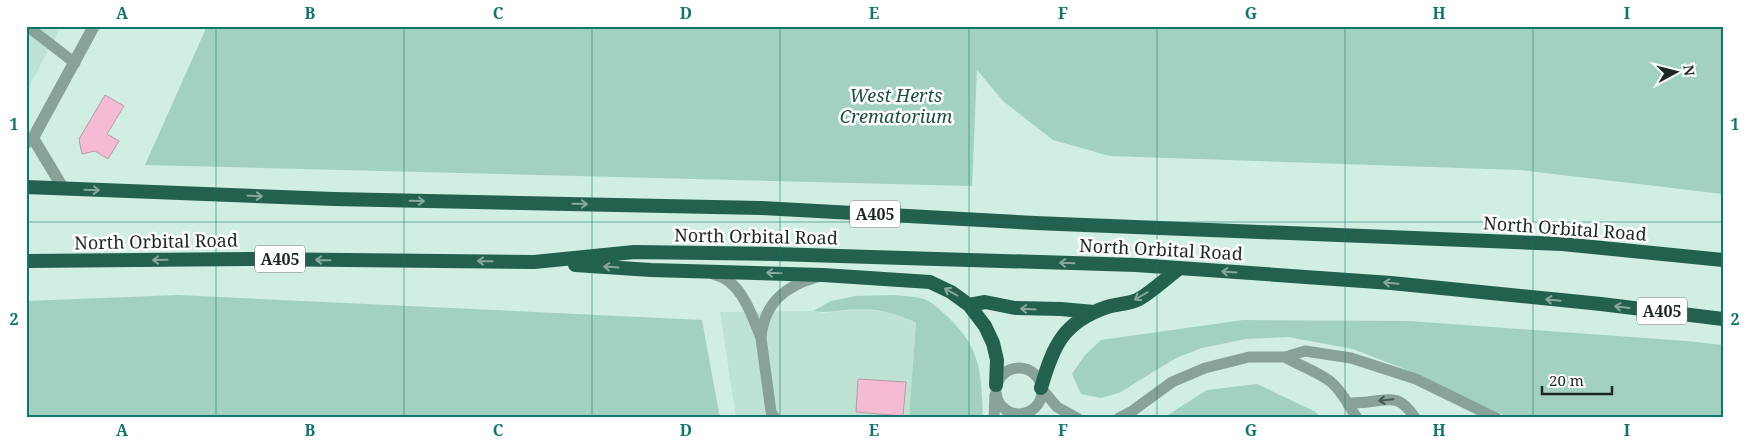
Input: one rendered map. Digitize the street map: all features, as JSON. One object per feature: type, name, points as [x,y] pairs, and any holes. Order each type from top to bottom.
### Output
[{"type":"highway","name":"North Orbital Road","points":[[26,187],[334,199],[761,208],[1035,223],[1562,244],[1723,260]]},
{"type":"highway","name":"North Orbital Road","points":[[26,261],[248,259],[534,262],[634,252],[784,254],[1136,265],[1391,283],[1601,304],[1723,319]]},
{"type":"highway","name":"A405","points":[[534,262],[651,270],[823,275],[930,282],[951,292],[969,305],[985,326],[993,343],[997,360],[996,388]]},
{"type":"highway","points":[[1041,388],[1049,361],[1063,335],[1076,323],[1094,312],[1138,300],[1180,268]]},
{"type":"highway","points":[[969,305],[985,302],[1015,308],[1094,312]]},
{"type":"street","points":[[63,188],[30,141],[94,26]]},
{"type":"lane","points":[[27,26],[75,63]]},
{"type":"lane","points":[[698,271],[725,278],[734,284],[751,313],[761,338]]},
{"type":"lane","points":[[774,418],[761,338],[762,325],[774,301],[791,287],[799,282],[823,275]]},
{"type":"lane","points":[[1119,418],[1131,412],[1172,382],[1205,368],[1249,357],[1285,357],[1305,351],[1351,358],[1416,379],[1496,418]]},
{"type":"lane","points":[[1285,357],[1332,383],[1357,418]]},
{"type":"lane","points":[[994,418],[996,388],[1005,372],[1020,368],[1034,374],[1039,381],[1041,396],[1032,410],[1016,416],[1002,407],[998,400],[996,388]]},
{"type":"lane","points":[[1041,388],[1057,407],[1077,418]]},
{"type":"lane","points":[[1348,404],[1397,399],[1404,403],[1415,418]]},
{"type":"shaded area","points":[[26,26],[60,26],[26,92]]},
{"type":"shaded area","points":[[860,309],[892,312],[916,324],[909,418],[736,418],[720,312],[813,311],[824,313]]},
{"type":"green space","name":"West Herts Crematorium","points":[[207,26],[1723,26],[1723,194],[1519,170],[1110,156],[1053,140],[1003,101],[977,70],[972,186],[145,165]]},
{"type":"green space","points":[[178,295],[702,320],[720,418],[26,418],[26,301]]},
{"type":"green space","points":[[893,295],[917,297],[927,300],[960,330],[974,352],[978,364],[983,418],[909,418],[916,323],[896,315],[875,310],[813,311],[831,301],[856,296]]},
{"type":"green space","points":[[1243,320],[1409,321],[1723,345],[1723,418],[1509,418],[1420,375],[1353,349],[1288,337],[1246,339],[1202,348],[1176,358],[1119,393],[1101,398],[1081,394],[1072,374],[1085,355],[1101,340]]},
{"type":"green space","points":[[1257,384],[1316,412],[1319,416],[1316,418],[1163,418],[1207,390]]},
{"type":"building","points":[[105,95],[124,106],[107,134],[119,141],[108,159],[95,151],[82,154],[79,139]]},
{"type":"building","points":[[858,379],[906,382],[903,416],[856,412]]}]
